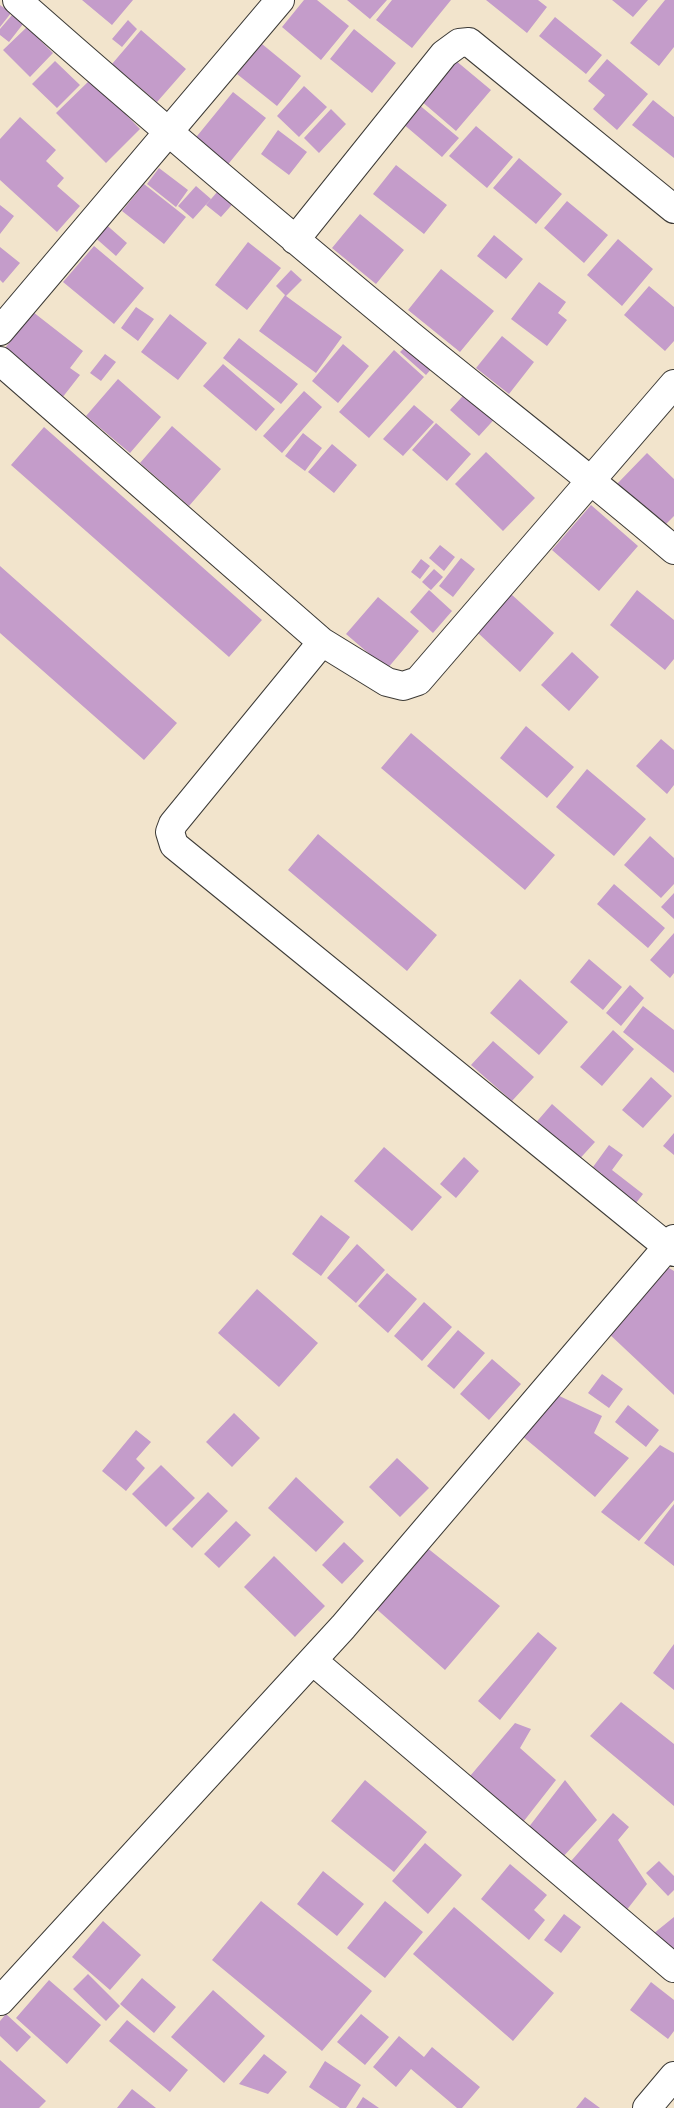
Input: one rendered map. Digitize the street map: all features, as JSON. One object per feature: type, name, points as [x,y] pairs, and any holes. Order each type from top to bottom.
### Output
[{"type":"street","points":[[17,0],[167,132],[295,240],[412,337],[592,480],[674,550]]},
{"type":"street","points":[[0,331],[280,0]]},
{"type":"street","points":[[295,240],[444,54],[459,43],[469,42],[674,209]]},
{"type":"street","points":[[0,361],[322,642],[387,682],[403,686],[418,682],[674,384]]},
{"type":"street","points":[[0,2001],[313,1661],[672,1246],[174,845],[170,832],[174,824],[322,642]]},
{"type":"street","points":[[313,1661],[674,1968]]},
{"type":"street","points":[[647,2108],[674,2076]]},
{"type":"building","points":[[82,0],[133,0],[112,25]]},
{"type":"building","points":[[304,0],[317,0],[349,26],[321,60],[282,27]]},
{"type":"building","points":[[347,0],[387,0],[370,19]]},
{"type":"building","points":[[392,0],[451,0],[412,48],[376,20]]},
{"type":"building","points":[[486,0],[538,0],[547,7],[527,33]]},
{"type":"building","points":[[612,0],[648,0],[633,17]]},
{"type":"building","points":[[665,0],[674,0],[674,47],[659,66],[630,43]]},
{"type":"building","points":[[0,5],[11,13],[0,27]]},
{"type":"building","points":[[12,15],[23,24],[9,42],[0,35],[0,29]]},
{"type":"building","points":[[555,17],[602,55],[586,74],[539,36]]},
{"type":"building","points":[[128,20],[137,29],[122,47],[112,39]]},
{"type":"building","points":[[27,27],[53,53],[30,77],[3,50]]},
{"type":"building","points":[[354,29],[396,63],[372,93],[330,59]]},
{"type":"building","points":[[141,30],[186,69],[157,102],[112,64]]},
{"type":"building","points":[[262,44],[301,76],[277,106],[237,74]]},
{"type":"building","points":[[607,59],[648,94],[617,130],[593,109],[605,95],[588,81]]},
{"type":"building","points":[[455,60],[491,90],[456,131],[420,100]]},
{"type":"building","points":[[55,61],[80,85],[57,108],[32,84]]},
{"type":"building","points":[[91,79],[140,129],[106,163],[56,113]]},
{"type":"building","points":[[304,86],[327,107],[299,137],[277,116]]},
{"type":"building","points":[[233,92],[266,118],[225,168],[193,141]]},
{"type":"building","points":[[653,100],[674,117],[674,158],[632,125]]},
{"type":"building","points":[[418,104],[459,138],[442,157],[402,123]]},
{"type":"building","points":[[331,109],[346,124],[319,153],[304,138]]},
{"type":"building","points":[[20,117],[56,150],[46,161],[64,178],[57,186],[80,206],[57,232],[0,180],[0,139]]},
{"type":"building","points":[[476,126],[513,157],[487,188],[449,156]]},
{"type":"building","points":[[278,130],[307,152],[289,175],[261,154]]},
{"type":"building","points":[[519,158],[562,194],[536,224],[493,188]]},
{"type":"building","points":[[396,165],[447,205],[424,234],[373,194]]},
{"type":"building","points":[[159,168],[188,190],[176,207],[147,184]]},
{"type":"building","points":[[144,184],[186,217],[164,244],[122,211]]},
{"type":"building","points":[[223,185],[238,198],[221,217],[206,205]]},
{"type":"building","points":[[196,186],[211,199],[193,219],[178,206]]},
{"type":"building","points":[[567,201],[608,235],[584,263],[544,228]]},
{"type":"building","points":[[0,205],[14,216],[0,234]]},
{"type":"building","points":[[360,214],[404,250],[376,284],[332,248]]},
{"type":"building","points":[[102,221],[127,243],[116,256],[91,234]]},
{"type":"building","points":[[494,235],[523,259],[506,279],[477,256]]},
{"type":"building","points":[[618,239],[653,269],[622,306],[587,275]]},
{"type":"building","points":[[248,242],[281,268],[247,310],[215,285]]},
{"type":"building","points":[[94,246],[144,288],[114,324],[63,282]]},
{"type":"building","points":[[0,247],[20,263],[3,283],[0,280]]},
{"type":"building","points":[[441,269],[494,311],[460,352],[408,310]]},
{"type":"building","points":[[291,270],[302,280],[286,296],[342,337],[316,373],[259,331],[285,295],[276,286]]},
{"type":"building","points":[[539,282],[566,302],[558,313],[567,320],[547,346],[511,319]]},
{"type":"building","points":[[649,286],[674,307],[674,341],[665,351],[624,315]]},
{"type":"building","points":[[136,307],[154,319],[138,341],[121,328]]},
{"type":"building","points":[[33,312],[83,351],[70,368],[80,375],[62,398],[2,352]]},
{"type":"building","points":[[170,314],[207,343],[178,380],[141,352]]},
{"type":"building","points":[[502,336],[534,362],[509,394],[476,368]]},
{"type":"building","points":[[239,338],[298,384],[281,404],[223,358]]},
{"type":"building","points":[[413,339],[438,361],[426,375],[400,352]]},
{"type":"building","points":[[343,344],[369,366],[338,403],[312,381]]},
{"type":"building","points":[[394,350],[424,377],[369,438],[339,412]]},
{"type":"building","points":[[105,354],[116,362],[101,381],[90,373]]},
{"type":"building","points":[[223,364],[275,409],[256,431],[203,386]]},
{"type":"building","points":[[118,379],[161,417],[130,453],[86,416]]},
{"type":"building","points":[[471,387],[500,413],[479,436],[450,410]]},
{"type":"building","points":[[304,391],[322,407],[282,453],[263,436]]},
{"type":"building","points":[[414,405],[434,422],[403,456],[383,439]]},
{"type":"building","points":[[436,423],[471,454],[447,481],[412,450]]},
{"type":"building","points":[[172,426],[221,469],[189,506],[140,463]]},
{"type":"building","points":[[44,427],[262,620],[229,657],[11,465]]},
{"type":"building","points":[[303,433],[322,448],[305,471],[285,456]]},
{"type":"building","points":[[332,444],[357,465],[334,493],[308,472]]},
{"type":"building","points":[[486,452],[535,498],[503,531],[455,484]]},
{"type":"building","points":[[647,453],[674,479],[674,516],[660,530],[615,486]]},
{"type":"building","points":[[591,505],[638,546],[599,591],[552,550]]},
{"type":"building","points":[[440,545],[455,557],[444,571],[429,558]]},
{"type":"building","points":[[461,558],[475,569],[453,597],[439,586]]},
{"type":"building","points":[[421,559],[430,566],[420,579],[411,572]]},
{"type":"building","points":[[0,566],[177,723],[144,760],[0,633]]},
{"type":"building","points":[[434,569],[443,577],[431,590],[422,582]]},
{"type":"building","points":[[429,590],[452,611],[433,633],[410,612]]},
{"type":"building","points":[[637,590],[674,620],[674,659],[665,670],[610,625]]},
{"type":"building","points":[[511,594],[554,633],[520,672],[477,632]]},
{"type":"building","points":[[378,597],[419,631],[387,669],[346,634]]},
{"type":"building","points":[[572,652],[599,677],[569,711],[541,685]]},
{"type":"building","points":[[526,726],[574,767],[547,798],[500,758]]},
{"type":"building","points":[[411,733],[555,855],[525,890],[381,768]]},
{"type":"building","points":[[661,739],[674,750],[674,785],[667,794],[636,766]]},
{"type":"building","points":[[587,769],[646,819],[614,856],[556,807]]},
{"type":"building","points":[[318,834],[437,935],[407,971],[288,870]]},
{"type":"building","points":[[650,836],[674,858],[674,884],[661,898],[624,865]]},
{"type":"building","points":[[614,884],[665,928],[648,948],[597,904]]},
{"type":"building","points":[[674,893],[674,919],[661,907]]},
{"type":"building","points":[[674,933],[674,973],[670,978],[650,960]]},
{"type":"building","points":[[589,959],[622,987],[603,1010],[570,982]]},
{"type":"building","points":[[520,979],[568,1022],[539,1055],[490,1013]]},
{"type":"building","points":[[630,985],[644,998],[621,1026],[606,1013]]},
{"type":"building","points":[[643,1006],[674,1030],[674,1073],[623,1032]]},
{"type":"building","points":[[613,1030],[634,1049],[602,1086],[580,1067]]},
{"type":"building","points":[[493,1041],[534,1077],[512,1101],[471,1065]]},
{"type":"building","points":[[651,1077],[672,1096],[643,1128],[622,1110]]},
{"type":"building","points":[[552,1104],[595,1142],[575,1164],[533,1126]]},
{"type":"building","points":[[674,1133],[674,1155],[663,1146]]},
{"type":"building","points":[[609,1145],[623,1155],[612,1170],[643,1194],[633,1207],[598,1180],[602,1174],[593,1167]]},
{"type":"building","points":[[384,1147],[442,1197],[412,1231],[354,1181]]},
{"type":"building","points":[[464,1157],[479,1171],[456,1198],[440,1184]]},
{"type":"building","points":[[321,1215],[350,1237],[321,1276],[292,1254]]},
{"type":"building","points":[[357,1244],[385,1270],[356,1303],[327,1278]]},
{"type":"building","points":[[664,1265],[674,1271],[674,1395],[606,1331]]},
{"type":"building","points":[[387,1273],[417,1299],[388,1333],[358,1306]]},
{"type":"building","points":[[257,1289],[318,1343],[279,1387],[218,1333]]},
{"type":"building","points":[[424,1302],[452,1327],[422,1361],[394,1336]]},
{"type":"building","points":[[458,1330],[485,1353],[454,1389],[427,1366]]},
{"type":"building","points":[[492,1359],[521,1384],[489,1420],[460,1394]]},
{"type":"building","points":[[602,1374],[623,1389],[609,1408],[588,1393]]},
{"type":"building","points":[[553,1393],[602,1416],[594,1433],[629,1458],[595,1497],[521,1435]]},
{"type":"building","points":[[628,1405],[659,1430],[646,1447],[615,1422]]},
{"type":"building","points":[[234,1413],[260,1438],[232,1467],[206,1442]]},
{"type":"building","points":[[136,1430],[151,1442],[136,1459],[145,1468],[126,1491],[102,1471]]},
{"type":"building","points":[[660,1445],[674,1453],[674,1500],[639,1541],[601,1512]]},
{"type":"building","points":[[397,1458],[429,1488],[400,1517],[369,1487]]},
{"type":"building","points":[[161,1465],[195,1498],[166,1527],[132,1494]]},
{"type":"building","points":[[296,1477],[344,1522],[316,1552],[268,1508]]},
{"type":"building","points":[[208,1492],[228,1511],[192,1548],[172,1529]]},
{"type":"building","points":[[674,1504],[674,1566],[644,1543]]},
{"type":"building","points":[[236,1521],[251,1535],[219,1568],[204,1554]]},
{"type":"building","points":[[344,1542],[364,1561],[342,1584],[322,1565]]},
{"type":"building","points":[[421,1543],[500,1606],[445,1670],[372,1605]]},
{"type":"building","points":[[274,1556],[325,1606],[295,1637],[244,1587]]},
{"type":"building","points":[[538,1632],[557,1648],[500,1720],[478,1701]]},
{"type":"building","points":[[674,1644],[674,1690],[653,1673]]},
{"type":"building","points":[[621,1702],[674,1744],[674,1806],[590,1736]]},
{"type":"building","points":[[515,1723],[531,1729],[520,1748],[556,1780],[520,1826],[465,1782]]},
{"type":"building","points":[[365,1780],[427,1832],[394,1872],[331,1821]]},
{"type":"building","points":[[565,1780],[597,1820],[561,1859],[525,1832]]},
{"type":"building","points":[[613,1813],[629,1827],[618,1840],[647,1884],[622,1916],[565,1868]]},
{"type":"building","points":[[425,1843],[462,1875],[428,1914],[392,1881]]},
{"type":"building","points":[[659,1861],[674,1876],[674,1890],[668,1896],[646,1873]]},
{"type":"building","points":[[510,1864],[547,1895],[534,1910],[545,1920],[529,1940],[481,1899]]},
{"type":"building","points":[[323,1871],[364,1904],[337,1936],[297,1904]]},
{"type":"building","points":[[261,1901],[372,1991],[322,2051],[212,1960]]},
{"type":"building","points":[[385,1901],[423,1932],[385,1978],[347,1948]]},
{"type":"building","points":[[454,1907],[554,1993],[513,2041],[413,1954]]},
{"type":"building","points":[[564,1914],[581,1927],[561,1953],[544,1940]]},
{"type":"building","points":[[674,1917],[674,1958],[648,1938]]},
{"type":"building","points":[[103,1921],[141,1955],[110,1990],[72,1957]]},
{"type":"building","points":[[88,1974],[120,2006],[106,2021],[73,1989]]},
{"type":"building","points":[[142,1978],[176,2007],[154,2033],[120,2004]]},
{"type":"building","points":[[49,1980],[101,2025],[67,2064],[16,2018]]},
{"type":"building","points":[[651,1982],[674,2000],[674,2031],[668,2039],[630,2010]]},
{"type":"building","points":[[213,1990],[265,2036],[224,2083],[171,2037]]},
{"type":"building","points":[[6,2014],[31,2037],[17,2052],[0,2036],[0,2021]]},
{"type":"building","points":[[361,2014],[389,2037],[365,2065],[337,2042]]},
{"type":"building","points":[[127,2020],[188,2070],[170,2092],[109,2041]]},
{"type":"building","points":[[399,2036],[424,2057],[432,2047],[480,2087],[462,2108],[457,2108],[411,2069],[396,2087],[373,2067]]},
{"type":"building","points":[[264,2054],[287,2072],[268,2094],[239,2084]]},
{"type":"building","points":[[0,2060],[46,2101],[39,2108],[0,2108]]},
{"type":"building","points":[[325,2061],[361,2085],[346,2108],[340,2108],[309,2087]]},
{"type":"building","points":[[132,2089],[156,2108],[117,2108]]},
{"type":"building","points":[[363,2097],[379,2108],[356,2108]]},
{"type":"building","points":[[585,2097],[600,2108],[576,2108]]}]
